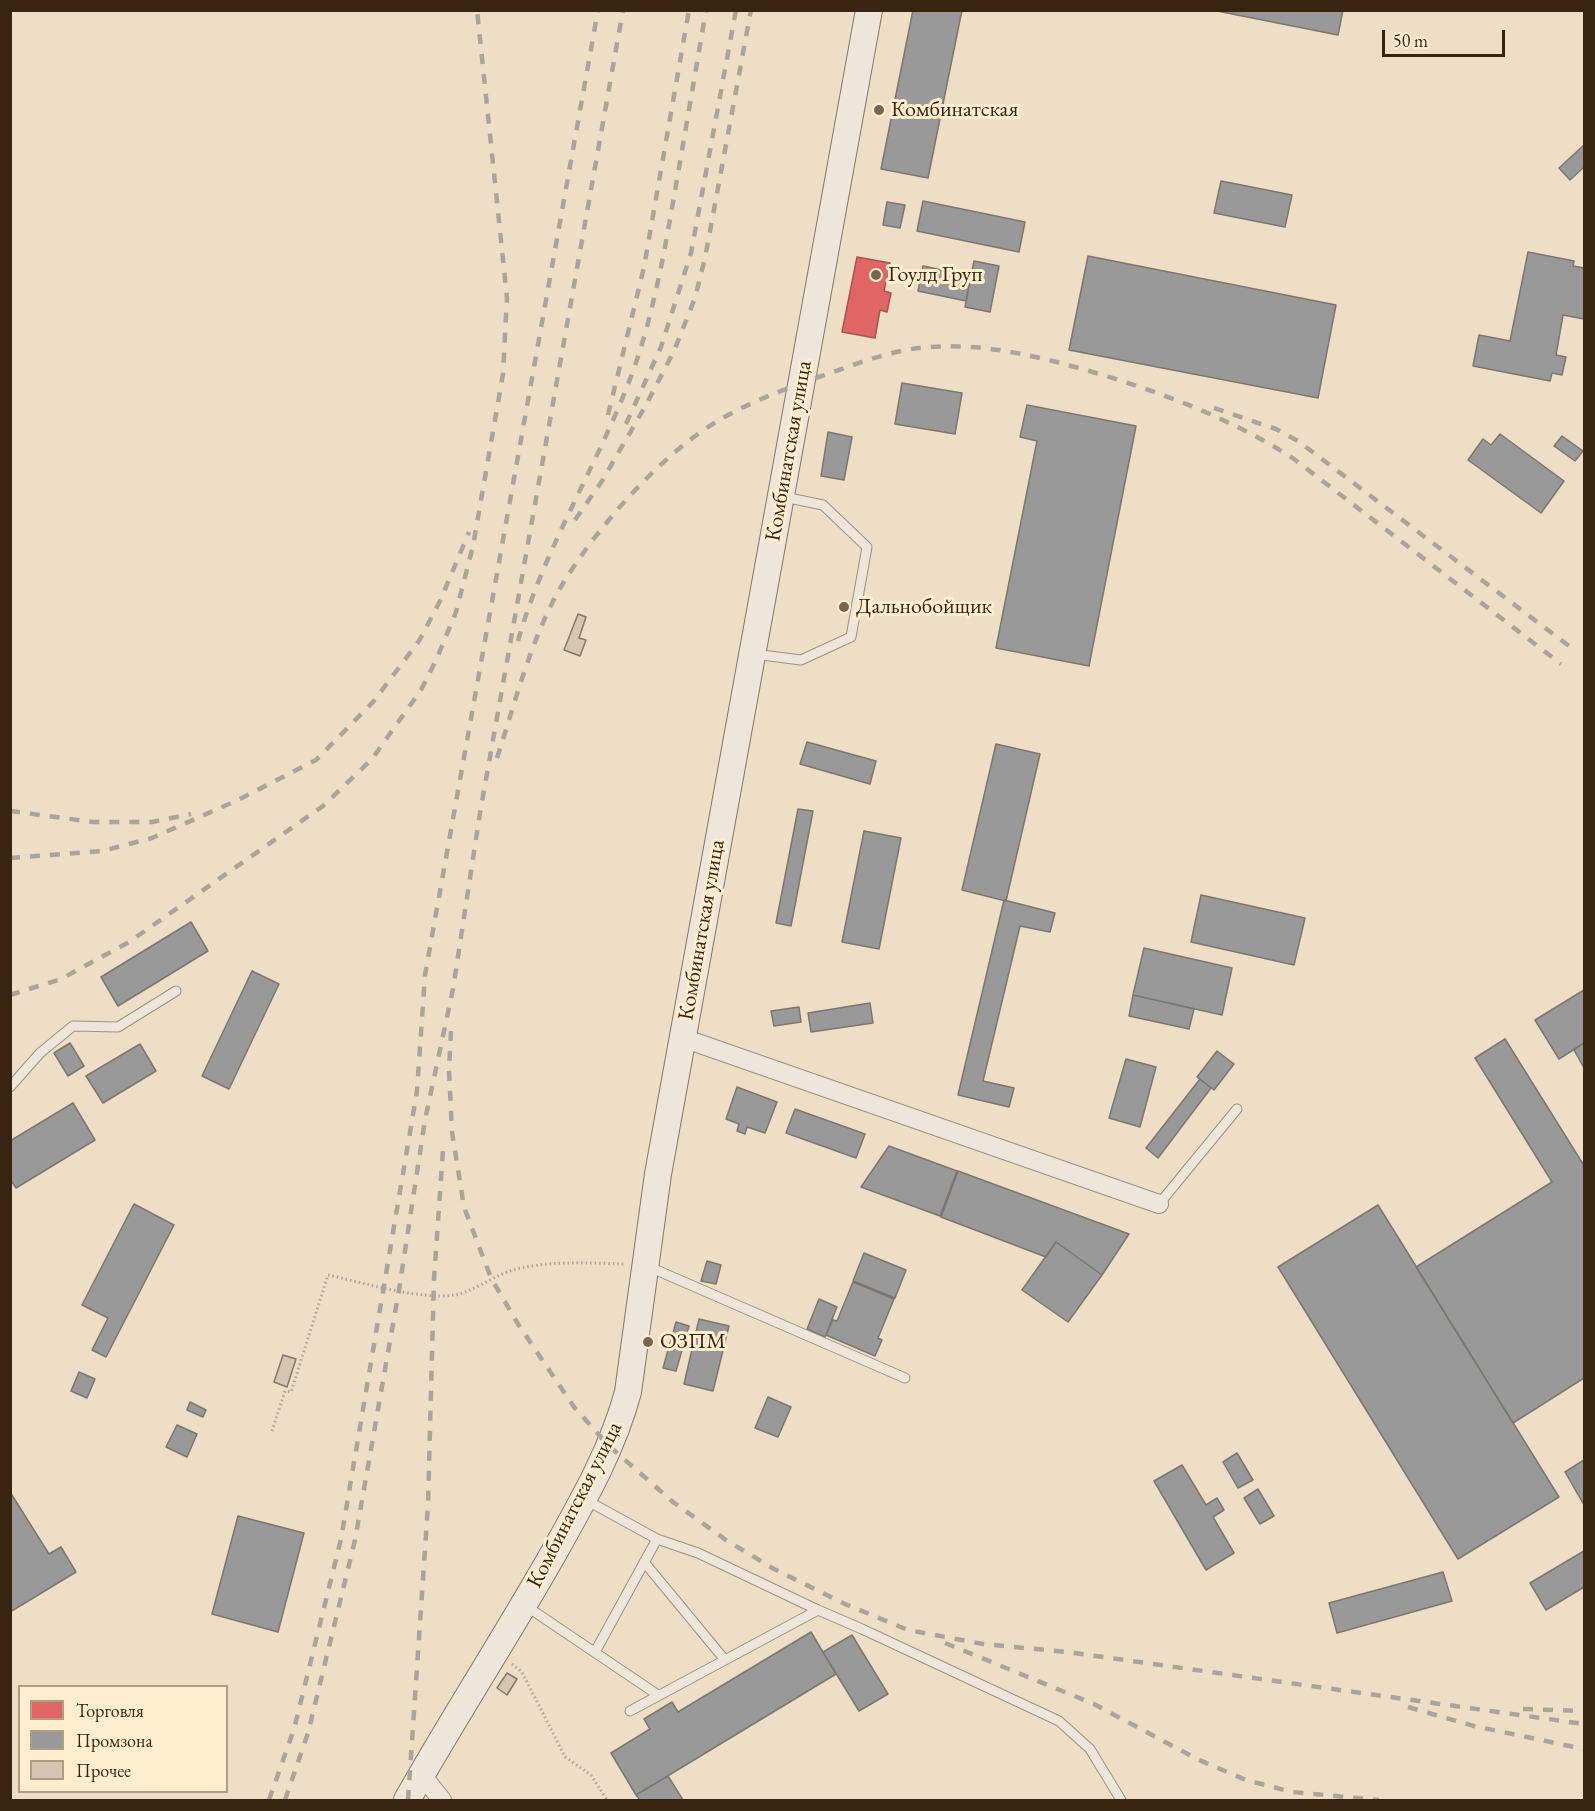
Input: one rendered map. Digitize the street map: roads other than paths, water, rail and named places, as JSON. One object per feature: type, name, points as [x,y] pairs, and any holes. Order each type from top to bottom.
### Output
[{"type":"main road","name":"Комбинатская улица","points":[[407,1800],[524,1604],[584,1498],[620,1420],[628,1392],[658,1174],[781,497],[801,414],[869,10]]},
{"type":"street","points":[[683,1038],[1159,1204]]},
{"type":"street","points":[[422,1774],[442,1800]]},
{"type":"lane","points":[[752,654],[801,660],[851,637],[867,547],[823,505],[781,497]]},
{"type":"lane","points":[[10,1087],[40,1053],[73,1026],[118,1027],[177,991]]},
{"type":"lane","points":[[1159,1204],[1237,1109]]},
{"type":"lane","points":[[645,1265],[904,1378]]},
{"type":"lane","points":[[584,1498],[657,1539],[698,1553],[1059,1721],[1090,1749],[1121,1800]]},
{"type":"lane","points":[[595,1652],[657,1539]]},
{"type":"lane","points":[[644,1562],[725,1660]]},
{"type":"lane","points":[[524,1604],[658,1695]]},
{"type":"lane","points":[[630,1711],[818,1610]]},
{"type":"railway","points":[[10,995],[61,979],[129,942],[323,806],[372,759],[421,690],[437,658],[456,612],[473,546],[503,374],[507,298],[477,10]]},
{"type":"railway","points":[[269,1800],[294,1729],[341,1539],[417,1091],[425,975],[598,10]]},
{"type":"railway","points":[[285,1800],[308,1733],[355,1540],[399,1290],[425,1120],[453,989],[480,813],[623,10]]},
{"type":"railway","points":[[608,415],[644,267],[689,10]]},
{"type":"railway","points":[[518,641],[542,573],[604,441],[640,351],[663,257],[706,10]]},
{"type":"railway","points":[[626,424],[661,347],[691,253],[736,10]]},
{"type":"railway","points":[[575,520],[602,481],[646,405],[674,351],[695,298],[705,258],[751,10]]},
{"type":"railway","points":[[497,758],[533,648],[551,605],[593,539],[654,471],[676,451],[721,419],[761,399],[879,357],[904,350],[930,347],[993,349],[1055,362],[1122,381],[1173,399],[1247,432],[1294,459],[1561,664]]},
{"type":"railway","points":[[1214,408],[1276,429],[1298,441],[1573,649]]},
{"type":"railway","points":[[10,858],[102,851],[152,838],[238,800],[316,760],[373,702],[419,641],[441,599],[469,532]]},
{"type":"railway","points":[[10,811],[93,822],[152,822],[191,814]]},
{"type":"railway","points":[[451,1031],[449,1070],[452,1132],[464,1207],[491,1278],[518,1324],[574,1407],[609,1446],[673,1502],[726,1540],[774,1569],[845,1604],[908,1630],[983,1644],[1067,1652],[1584,1724]]},
{"type":"railway","points":[[408,1800],[428,1505],[434,1279],[443,1150]]},
{"type":"railway","points":[[945,1643],[1094,1704],[1197,1759],[1246,1780],[1292,1792],[1379,1800]]},
{"type":"railway","points":[[1408,1707],[1474,1726],[1584,1749]]},
{"type":"railway","points":[[1523,1709],[1584,1711]]},
{"type":"place","name":"Комбинатская","points":[[879,110]]},
{"type":"place","name":"Гоулд Груп","points":[[876,275]]},
{"type":"place","name":"Дальнобойщик","points":[[844,607]]},
{"type":"place","name":"ОЗПМ","points":[[648,1342]]}]
